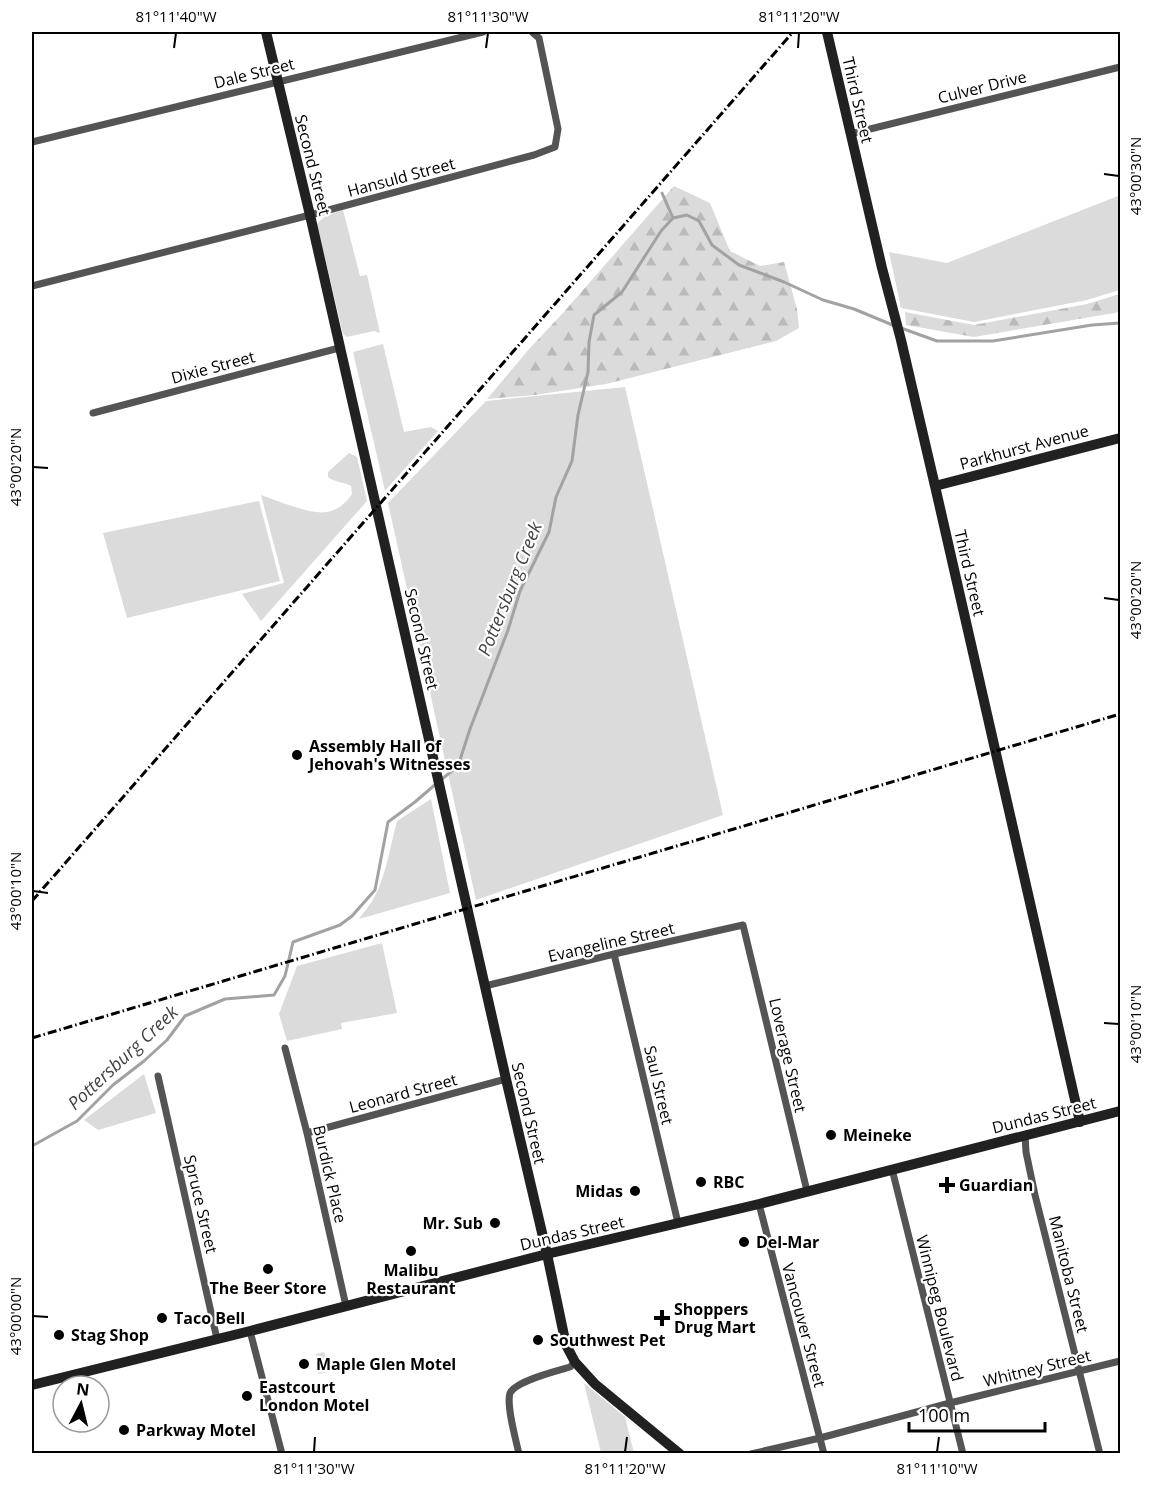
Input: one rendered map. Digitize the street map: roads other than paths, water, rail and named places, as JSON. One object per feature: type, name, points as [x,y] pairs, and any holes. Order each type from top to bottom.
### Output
[{"type":"street","name":"Second Street","points":[[266,32],[310,215],[566,1345],[575,1362]]},
{"type":"street","name":"Dale Street","points":[[32,142],[483,32]]},
{"type":"street","name":"Hansuld Street","points":[[32,286],[310,215],[534,155],[555,147],[558,129],[539,38],[532,32]]},
{"type":"street","name":"Third Street","points":[[827,32],[935,486],[1080,1122]]},
{"type":"street","name":"Culver Drive","points":[[850,134],[1120,67]]},
{"type":"street","name":"Dixie Street","points":[[93,413],[339,348]]},
{"type":"street","name":"Parkhurst Avenue","points":[[935,486],[1120,438]]},
{"type":"street","name":"Evangeline Street","points":[[485,986],[743,925]]},
{"type":"street","name":"Loverage Street","points":[[743,925],[807,1191]]},
{"type":"street","name":"Saul Street","points":[[614,954],[678,1223]]},
{"type":"street","name":"Burdick Place","points":[[285,1048],[308,1133],[346,1306]]},
{"type":"street","name":"Spruce Street","points":[[158,1076],[217,1339]]},
{"type":"street","name":"Leonard Street","points":[[308,1133],[506,1079]]},
{"type":"street","name":"Dundas Street","points":[[32,1384],[250,1331],[547,1254],[759,1204],[1120,1111]]},
{"type":"street","name":"Manitoba Street","points":[[1025,1136],[1035,1195],[1100,1454]]},
{"type":"street","name":"Winnipeg Boulevard","points":[[891,1169],[963,1454]]},
{"type":"street","name":"Vancouver Street","points":[[759,1204],[824,1454]]},
{"type":"street","points":[[250,1331],[282,1454]]},
{"type":"street","name":"Whitney Street","points":[[751,1454],[1120,1361]]},
{"type":"street","points":[[519,1454],[509,1403],[511,1391],[519,1384],[570,1367],[575,1362],[595,1384],[680,1454]]},
{"type":"waterway","points":[[662,193],[673,218]]},
{"type":"waterway","name":"Pottersburg Creek","points":[[442,779],[458,766],[520,591],[549,532],[556,497],[572,461],[578,415],[588,372],[589,342],[594,315],[622,292],[661,231],[673,218],[687,215],[699,221],[712,245],[739,265],[823,300],[854,309],[895,326]]},
{"type":"waterway","name":"Pottersburg Creek","points":[[901,328],[937,341],[993,341],[1092,325],[1120,323]]},
{"type":"waterway","name":"Pottersburg Creek","points":[[32,1146],[77,1121],[113,1085],[167,1040],[185,1016],[225,999],[274,995],[285,976],[293,942],[340,925],[352,916],[375,890],[388,822],[437,783]]},
{"type":"railway","points":[[32,901],[793,32]]},
{"type":"railway","points":[[32,1038],[1120,714]]},
{"type":"place","name":"Assembly Hall of Jehovah's Witnesses","points":[[297,755]]},
{"type":"place","name":"Meineke","points":[[831,1135]]},
{"type":"place","name":"RBC","points":[[701,1182]]},
{"type":"place","name":"Guardian","points":[[947,1185]]},
{"type":"place","name":"Midas","points":[[635,1191]]},
{"type":"place","name":"Mr. Sub","points":[[495,1223]]},
{"type":"place","name":"Del-Mar","points":[[744,1242]]},
{"type":"place","name":"Malibu Restaurant","points":[[411,1251]]},
{"type":"place","name":"The Beer Store","points":[[268,1269]]},
{"type":"place","name":"Taco Bell","points":[[162,1318]]},
{"type":"place","name":"Shoppers Drug Mart","points":[[662,1318]]},
{"type":"place","name":"Stag Shop","points":[[59,1335]]},
{"type":"place","name":"Southwest Pet","points":[[538,1340]]},
{"type":"place","name":"Maple Glen Motel","points":[[304,1364]]},
{"type":"place","name":"Eastcourt London Motel","points":[[247,1396]]},
{"type":"place","name":"Parkway Motel","points":[[124,1430]]}]
